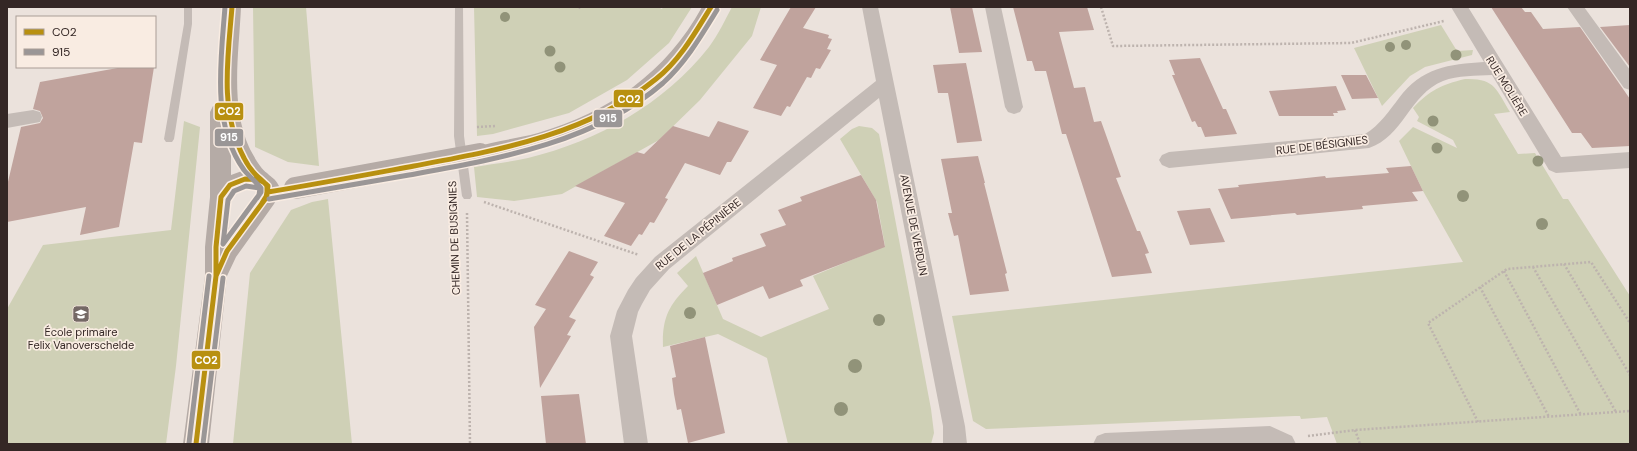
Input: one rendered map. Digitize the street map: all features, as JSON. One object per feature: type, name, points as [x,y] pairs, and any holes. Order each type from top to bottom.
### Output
[{"type":"street","points":[[232,7],[229,80],[230,115],[233,130],[244,159],[263,192]]},
{"type":"street","points":[[263,192],[295,188],[480,154],[545,139],[582,126],[618,108],[651,84],[675,62],[695,37],[711,7]]},
{"type":"street","name":"AVENUE DE VERDUN","points":[[870,7],[954,426],[955,444]]},
{"type":"street","points":[[993,7],[1014,107]]},
{"type":"street","points":[[1575,7],[1630,83]]},
{"type":"street","name":"RUE MOLIÈRE","points":[[1461,11],[1556,165],[1630,160]]},
{"type":"street","name":"RUE DE BÉSIGNIES","points":[[1169,160],[1369,141],[1384,131],[1417,88],[1426,82],[1444,74],[1496,68]]},
{"type":"street","points":[[196,444],[216,276],[216,246],[221,201],[220,115],[229,80]]},
{"type":"street","name":"RUE DE LA PÉPINIÈRE","points":[[636,444],[621,336],[626,317],[635,297],[644,284],[662,263],[886,83]]},
{"type":"street","points":[[7,122],[33,117]]},
{"type":"street","points":[[249,178],[263,192],[251,211],[239,215],[229,214],[224,210],[221,201],[227,188],[237,181],[249,178]]},
{"type":"street","points":[[216,276],[227,251],[263,192]]},
{"type":"street","points":[[1106,444],[1270,437],[1284,444]]},
{"type":"lane","points":[[169,139],[188,24],[188,7]]},
{"type":"lane","name":"CHEMIN DE BUSIGNIES","points":[[459,7],[459,136],[467,196]]},
{"type":"path","points":[[1101,7],[1113,46],[1351,43],[1433,24],[1461,11]]},
{"type":"path","points":[[467,196],[662,263]]},
{"type":"path","name":"CHEMIN DE BUSIGNIES","points":[[467,196],[470,444]]},
{"type":"path","points":[[1478,422],[1428,323],[1507,268],[1591,262],[1630,324]]},
{"type":"path","points":[[1564,264],[1630,375]]},
{"type":"path","points":[[1533,267],[1616,412]]},
{"type":"path","points":[[1504,271],[1581,415]]},
{"type":"path","points":[[1480,287],[1549,417]]},
{"type":"path","points":[[1306,436],[1355,430],[1630,411]]},
{"type":"path","points":[[1355,430],[1360,444]]},
{"type":"green space","points":[[253,7],[306,7],[319,166],[288,162],[255,147]]},
{"type":"green space","points":[[474,7],[658,7],[662,9],[663,7],[692,7],[669,43],[627,80],[569,113],[493,134],[477,136]]},
{"type":"green space","points":[[732,7],[761,7],[752,36],[700,100],[659,140],[562,194],[514,201],[477,197],[474,167],[528,158],[579,142],[628,118],[650,103],[672,86],[709,47]]},
{"type":"green space","points":[[1441,25],[1457,51],[1473,50],[1472,55],[1425,67],[1410,76],[1382,106],[1354,48]]},
{"type":"green space","points":[[1465,79],[1483,80],[1494,86],[1498,91],[1510,112],[1494,114],[1518,154],[1535,153],[1563,199],[1568,199],[1630,296],[1630,444],[1337,444],[1327,417],[1301,419],[1300,416],[986,429],[973,421],[952,316],[1463,262],[1423,191],[1399,141],[1413,127],[1457,148],[1453,140],[1417,121],[1419,117],[1413,108],[1436,89]]},
{"type":"green space","name":"École primaire Felix Vanoverschelde","points":[[184,121],[200,127],[176,366],[166,444],[7,444],[7,309],[43,245],[171,230]]},
{"type":"green space","points":[[859,126],[872,128],[879,134],[931,409],[934,433],[931,444],[788,444],[767,358],[718,334],[663,347],[665,321],[671,307],[688,286],[677,273],[696,256],[723,319],[761,337],[829,309],[813,276],[885,246],[877,202],[840,139],[852,129]]},
{"type":"green space","points":[[328,199],[352,444],[233,444],[250,273],[291,210],[312,202]]},
{"type":"building","points":[[791,7],[816,7],[803,28],[829,35],[828,38],[832,39],[827,49],[831,50],[820,69],[816,68],[811,78],[807,77],[790,107],[787,106],[781,116],[753,108],[777,65],[760,60]]},
{"type":"building","points":[[950,7],[972,7],[982,52],[959,53]]},
{"type":"building","points":[[1013,7],[1087,7],[1094,30],[1059,32],[1074,88],[1085,87],[1094,122],[1101,121],[1121,177],[1116,178],[1137,231],[1140,231],[1149,253],[1145,254],[1152,273],[1112,277],[1066,134],[1062,134],[1046,71],[1035,71],[1032,61],[1027,61]]},
{"type":"building","points":[[1491,7],[1521,7],[1525,12],[1531,12],[1543,29],[1580,27],[1630,99],[1630,146],[1592,148],[1581,133],[1572,133]]},
{"type":"building","points":[[1630,25],[1630,67],[1600,27]]},
{"type":"building","points":[[1200,58],[1223,109],[1226,109],[1237,134],[1205,137],[1201,127],[1198,127],[1195,121],[1192,122],[1172,75],[1175,75],[1169,60]]},
{"type":"building","points":[[966,63],[982,141],[957,143],[948,93],[938,93],[933,65]]},
{"type":"building","points":[[117,68],[154,68],[142,143],[134,142],[119,227],[80,235],[86,207],[7,222],[7,186],[21,127],[40,123],[43,118],[40,111],[33,109],[40,82]]},
{"type":"building","points":[[1341,75],[1366,75],[1378,98],[1352,99]]},
{"type":"building","points":[[1336,86],[1346,110],[1333,113],[1334,116],[1279,116],[1269,91]]},
{"type":"building","points":[[718,121],[749,131],[731,162],[727,162],[720,175],[685,163],[665,198],[668,199],[654,223],[650,222],[642,235],[639,234],[631,246],[604,236],[625,203],[575,186],[637,152],[644,154],[673,126],[709,137]]},
{"type":"building","points":[[978,156],[1007,273],[1005,274],[1009,291],[970,295],[958,235],[954,236],[948,213],[952,213],[941,159]]},
{"type":"building","points":[[1411,166],[1423,191],[1412,192],[1418,201],[1362,206],[1363,209],[1231,219],[1218,189],[1239,187],[1238,185],[1325,176],[1326,178],[1389,173],[1386,168]]},
{"type":"building","points":[[861,175],[876,200],[885,247],[800,280],[803,286],[769,299],[763,286],[717,305],[703,273],[733,261],[732,258],[766,246],[760,234],[786,225],[778,210],[802,201],[800,197]]},
{"type":"building","points":[[1210,208],[1225,242],[1190,245],[1177,211]]},
{"type":"building","points":[[569,251],[598,262],[590,275],[594,277],[569,317],[576,320],[567,335],[571,336],[540,388],[534,327],[546,309],[535,305]]},
{"type":"building","points":[[705,337],[725,433],[688,443],[681,409],[677,410],[674,394],[672,378],[676,377],[670,346]]},
{"type":"building","points":[[579,394],[586,444],[546,444],[541,396]]},
{"type":"transit line","name":"915","points":[[225,7],[221,79],[222,104],[226,127],[233,149],[244,170],[261,188],[261,192],[257,198]]},
{"type":"transit line","name":"CO2","points":[[232,7],[227,81],[230,117],[234,135],[244,159],[256,175],[264,181],[267,186],[267,195],[262,203]]},
{"type":"transit line","name":"CO2","points":[[268,192],[501,149],[544,137],[585,122],[623,103],[657,78],[687,46],[711,7]]},
{"type":"transit line","name":"915","points":[[269,199],[462,165],[549,143],[590,128],[629,108],[663,82],[693,50],[717,10]]},
{"type":"transit line","name":"CO2","points":[[245,179],[258,180],[266,183],[268,186],[266,198],[227,251],[216,276],[216,247],[221,197],[230,185],[245,179]]},
{"type":"transit line","name":"915","points":[[246,186],[260,188],[259,195],[223,244],[228,200],[234,191],[246,186]]},
{"type":"transit line","name":"915","points":[[189,443],[209,276]]},
{"type":"transit line","name":"CO2","points":[[196,444],[216,276]]},
{"type":"transit line","name":"915","points":[[203,444],[223,278]]},
{"type":"place","name":"École primaire Felix Vanoverschelde","points":[[81,314]]}]
